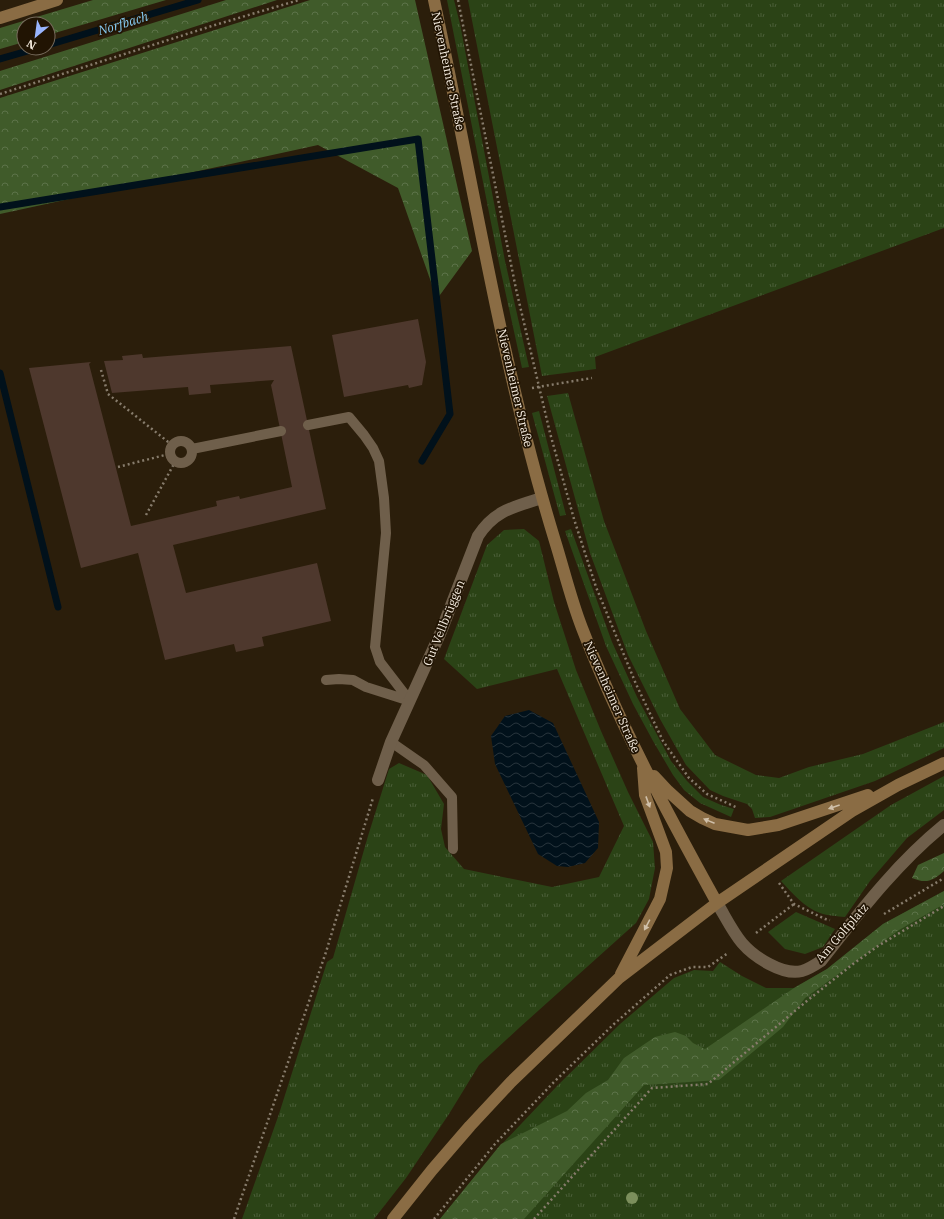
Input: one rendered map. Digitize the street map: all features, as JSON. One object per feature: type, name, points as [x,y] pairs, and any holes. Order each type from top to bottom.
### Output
[{"type":"main road","points":[[0,18],[57,0]]},
{"type":"main road","name":"Nievenheimer Straße","points":[[434,0],[514,392],[542,498],[581,626],[613,704],[642,763]]},
{"type":"main road","points":[[642,763],[668,791],[696,815],[715,824],[748,830],[778,825],[898,785]]},
{"type":"main road","points":[[642,763],[717,903]]},
{"type":"main road","points":[[619,978],[660,898],[666,868],[666,852],[645,795],[642,763]]},
{"type":"main road","points":[[393,1219],[432,1170],[511,1082],[619,978],[717,903],[852,811],[898,785],[944,763]]},
{"type":"street","name":"Gut Vellbrüggen","points":[[378,780],[391,742],[440,634],[478,536],[486,524],[495,516],[514,507],[542,498]]},
{"type":"street","name":"Am Golfplatz","points":[[717,903],[742,943],[759,958],[768,964],[790,971],[800,971],[811,968],[821,961],[850,924],[902,864],[922,843],[944,825]]},
{"type":"lane","points":[[308,425],[349,417],[364,435],[378,461],[384,498],[386,533],[375,647],[380,662],[410,701]]},
{"type":"lane","points":[[192,449],[281,431]]},
{"type":"lane","points":[[178,441],[186,442],[192,449],[191,456],[186,462],[183,463],[172,454],[178,441]]},
{"type":"lane","points":[[326,680],[353,680],[366,687],[410,701]]},
{"type":"lane","points":[[391,742],[424,765],[452,797],[453,849]]},
{"type":"path","points":[[0,94],[207,27],[299,0]]},
{"type":"path","points":[[458,0],[516,289],[539,387],[574,519],[596,587],[636,684],[663,741],[689,778],[708,794],[744,810],[748,830]]},
{"type":"path","points":[[101,370],[108,394],[172,454]]},
{"type":"path","points":[[514,392],[592,378]]},
{"type":"path","points":[[118,467],[172,454]]},
{"type":"path","points":[[146,515],[172,454]]},
{"type":"path","points":[[234,1219],[326,952],[378,780]]},
{"type":"path","points":[[768,868],[794,904],[825,919],[850,924],[878,918],[944,878]]},
{"type":"path","points":[[434,1219],[495,1144],[554,1082],[614,1024],[670,975],[692,967],[708,967],[794,904]]},
{"type":"path","points":[[534,1219],[652,1088],[708,1084],[853,964],[878,946],[944,906]]},
{"type":"green space","points":[[93,0],[166,0],[56,33],[56,16],[40,16]]},
{"type":"green space","points":[[226,0],[277,0],[0,90],[0,71],[48,56],[56,56],[56,53]]},
{"type":"green space","points":[[310,0],[415,0],[472,251],[437,299],[398,188],[318,145],[0,214],[0,98]]},
{"type":"green space","points":[[447,0],[454,0],[460,24],[505,261],[529,367],[522,368],[499,263]]},
{"type":"green space","points":[[468,0],[944,0],[944,228],[595,357],[596,369],[542,376]]},
{"type":"green space","points":[[16,23],[16,44],[0,49],[0,28]]},
{"type":"green space","points":[[568,393],[604,521],[646,631],[680,709],[715,755],[756,775],[779,778],[809,767],[863,754],[944,722],[944,748],[875,781],[770,817],[755,818],[752,809],[747,804],[710,790],[686,765],[660,719],[628,655],[590,553],[547,396]]},
{"type":"green space","points":[[539,411],[566,515],[560,516],[532,413]]},
{"type":"green space","points":[[524,529],[539,541],[554,602],[576,670],[628,792],[653,842],[655,868],[649,899],[636,923],[479,1065],[449,1114],[406,1178],[374,1219],[242,1219],[279,1114],[327,962],[333,958],[389,769],[399,763],[427,775],[444,804],[441,829],[445,847],[464,869],[552,887],[599,877],[624,826],[557,669],[477,689],[444,659],[487,545],[504,530]]},
{"type":"green space","points":[[571,529],[612,642],[637,697],[671,761],[687,781],[703,797],[734,809],[731,817],[700,803],[684,790],[673,775],[653,741],[633,704],[606,646],[565,531]]},
{"type":"green space","points":[[944,776],[944,810],[907,838],[870,881],[845,917],[826,915],[814,910],[799,899],[781,881],[891,805]]},
{"type":"green space","points":[[944,853],[944,871],[933,879],[925,881],[912,878],[918,865]]},
{"type":"green space","points":[[944,891],[944,1219],[440,1219],[501,1145],[558,1085],[620,1024],[674,978],[694,970],[713,971],[720,962],[742,976],[766,988],[794,988],[827,969],[883,924]]},
{"type":"green space","points":[[944,891],[944,904],[899,930],[805,998],[783,1027],[719,1080],[644,1085],[524,1219],[440,1219],[501,1144],[567,1111],[586,1093],[608,1080],[624,1058],[655,1037],[675,1032],[686,1036],[693,1043],[705,1049],[794,988],[827,969],[883,924]]},
{"type":"green space","points":[[796,912],[835,929],[823,947],[805,954],[785,949],[768,932]]},
{"type":"water","points":[[529,710],[553,723],[599,822],[598,848],[585,863],[568,867],[557,866],[538,854],[495,764],[491,736],[505,716]]},
{"type":"building","points":[[418,319],[426,362],[422,385],[409,388],[408,385],[344,397],[332,335]]},
{"type":"building","points":[[291,346],[326,509],[173,545],[186,593],[317,563],[331,621],[262,637],[264,646],[236,652],[234,644],[165,660],[138,553],[81,568],[29,368],[91,362],[89,364],[131,526],[217,506],[216,501],[239,496],[240,499],[292,487],[271,385],[274,380],[210,385],[211,393],[189,395],[188,387],[112,393],[104,361],[123,360],[122,356],[142,354],[143,358]]},
{"type":"waterway","name":"Norfbach","points":[[56,43],[198,0]]},
{"type":"waterway","name":"Norfbach","points":[[0,59],[16,54]]},
{"type":"waterway","points":[[0,207],[418,139],[450,414],[422,461]]},
{"type":"waterway","points":[[0,373],[58,607]]}]
